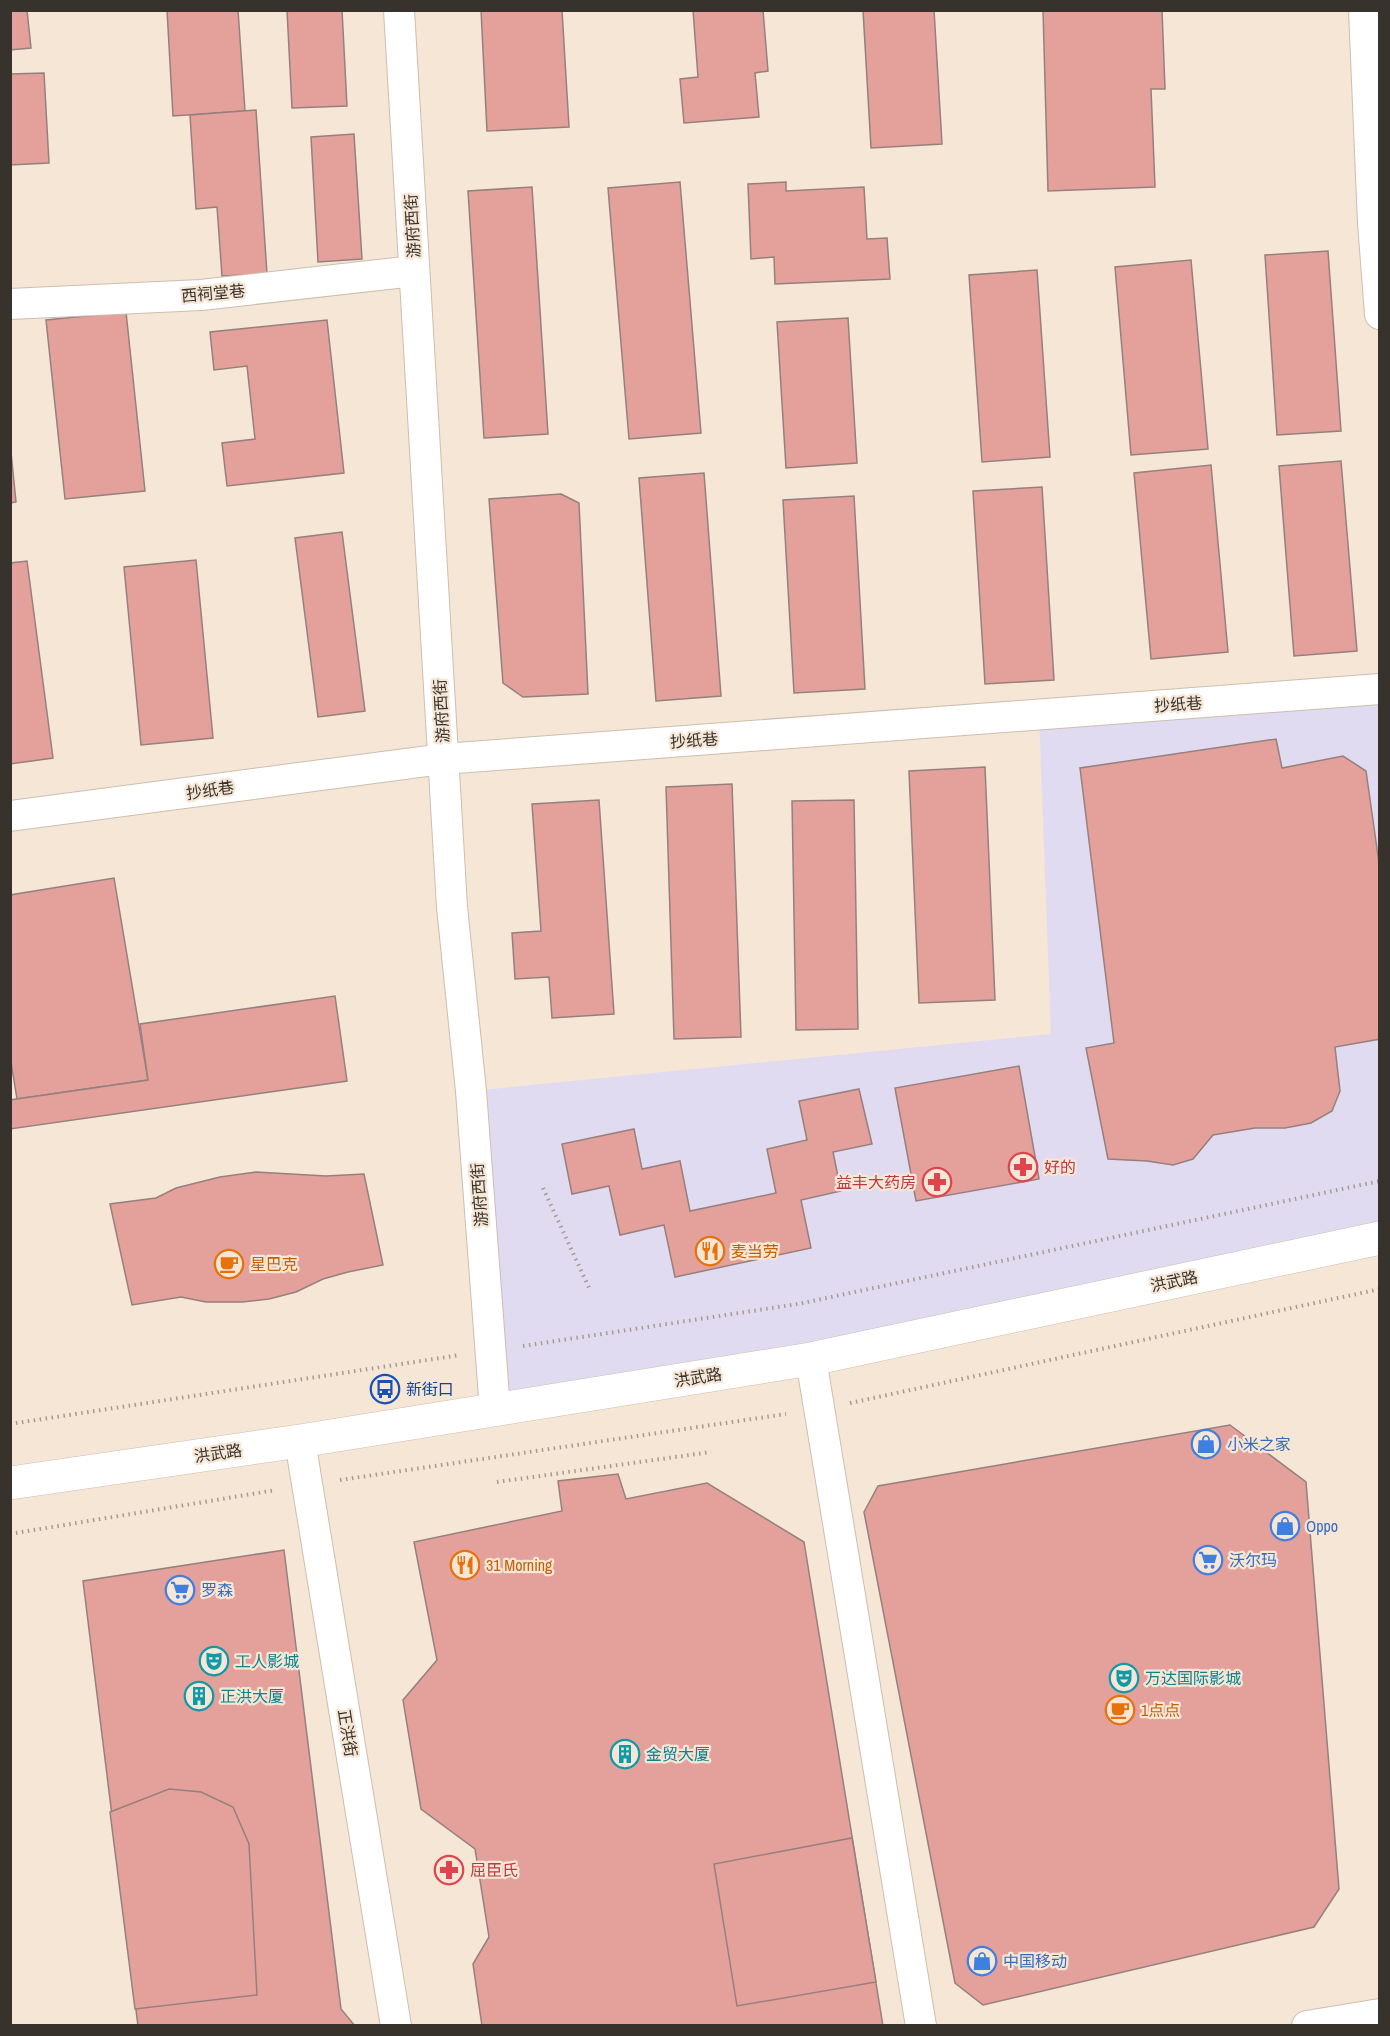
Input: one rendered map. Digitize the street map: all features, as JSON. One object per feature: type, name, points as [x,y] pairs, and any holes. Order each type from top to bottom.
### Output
[{"type":"main road","name":"洪武路","points":[[10,1483],[300,1441],[810,1359],[1380,1238]]},
{"type":"street","name":"游府西街","points":[[399,10],[452,907],[471,1091],[495,1410]]},
{"type":"street","points":[[1364,10],[1373,223],[1380,314]]},
{"type":"street","name":"西祠堂巷","points":[[10,303],[201,295],[414,271]]},
{"type":"street","name":"抄纸巷","points":[[10,816],[443,759],[1380,689]]},
{"type":"street","points":[[810,1359],[921,2025]]},
{"type":"street","name":"正洪街","points":[[300,1441],[396,2025]]},
{"type":"street","points":[[1307,2025],[1380,2014]]},
{"type":"path","points":[[10,1425],[798,1304],[1380,1181]]},
{"type":"path","points":[[543,1188],[590,1290]]},
{"type":"path","points":[[10,1534],[307,1485],[818,1410],[1380,1289]]},
{"type":"path","points":[[496,1482],[711,1452]]},
{"type":"shaded area","points":[[1379,689],[1379,1238],[495,1410],[471,1091],[1051,1034],[1039,714]]},
{"type":"building","points":[[10,10],[27,10],[31,48],[10,50]]},
{"type":"building","points":[[167,10],[238,10],[245,111],[173,116]]},
{"type":"building","points":[[287,10],[342,10],[347,106],[292,108]]},
{"type":"building","points":[[481,10],[562,10],[569,127],[487,131]]},
{"type":"building","points":[[693,10],[763,10],[768,71],[755,73],[759,117],[684,123],[680,79],[698,77]]},
{"type":"building","points":[[863,10],[934,10],[942,144],[871,148]]},
{"type":"building","points":[[1043,10],[1162,10],[1165,89],[1151,89],[1155,187],[1048,191]]},
{"type":"building","points":[[44,73],[49,163],[10,165],[10,74]]},
{"type":"building","points":[[256,110],[267,274],[222,276],[217,207],[196,209],[190,115]]},
{"type":"building","points":[[354,134],[362,259],[318,262],[311,137]]},
{"type":"building","points":[[680,182],[701,433],[629,439],[608,188]]},
{"type":"building","points":[[786,182],[786,191],[864,187],[867,239],[887,238],[890,279],[775,284],[774,257],[751,259],[748,184]]},
{"type":"building","points":[[532,187],[548,434],[484,438],[468,191]]},
{"type":"building","points":[[1328,251],[1341,431],[1277,435],[1265,255]]},
{"type":"building","points":[[1191,260],[1208,449],[1131,455],[1115,267]]},
{"type":"building","points":[[1037,270],[1050,457],[982,462],[969,275]]},
{"type":"building","points":[[126,312],[145,491],[65,499],[46,320]]},
{"type":"building","points":[[848,318],[857,463],[786,468],[777,322]]},
{"type":"building","points":[[327,320],[344,473],[227,486],[222,443],[255,439],[247,366],[214,370],[210,332]]},
{"type":"building","points":[[10,442],[16,502],[10,503]]},
{"type":"building","points":[[1341,461],[1357,651],[1294,656],[1279,466]]},
{"type":"building","points":[[1211,465],[1228,652],[1151,659],[1134,473]]},
{"type":"building","points":[[704,473],[721,696],[656,701],[639,478]]},
{"type":"building","points":[[1042,487],[1054,680],[985,684],[973,491]]},
{"type":"building","points":[[561,494],[579,503],[588,694],[523,697],[503,683],[489,499]]},
{"type":"building","points":[[854,496],[865,689],[794,693],[783,500]]},
{"type":"building","points":[[342,532],[365,711],[318,717],[295,538]]},
{"type":"building","points":[[196,560],[213,738],[141,745],[124,567]]},
{"type":"building","points":[[27,561],[53,758],[10,764],[10,563]]},
{"type":"building","points":[[1276,739],[1282,768],[1343,756],[1366,771],[1380,870],[1380,1039],[1335,1047],[1340,1091],[1332,1111],[1311,1123],[1285,1128],[1255,1128],[1213,1135],[1193,1159],[1173,1165],[1108,1159],[1086,1048],[1114,1043],[1080,768]]},
{"type":"building","points":[[985,767],[995,1000],[919,1003],[909,771]]},
{"type":"building","points":[[732,784],[741,1037],[674,1039],[666,787]]},
{"type":"building","points":[[599,800],[614,1014],[552,1018],[549,977],[515,979],[512,933],[541,931],[532,804]]},
{"type":"building","points":[[854,800],[858,1029],[796,1030],[792,801]]},
{"type":"building","points":[[114,878],[148,1080],[17,1099],[10,1056],[10,895]]},
{"type":"building","points":[[335,996],[347,1081],[10,1129],[10,1100],[148,1080],[140,1024]]},
{"type":"building","points":[[1019,1066],[1039,1179],[916,1201],[895,1088]]},
{"type":"building","points":[[859,1089],[872,1144],[833,1152],[841,1191],[801,1200],[811,1248],[675,1277],[664,1225],[620,1235],[609,1186],[572,1194],[562,1144],[634,1129],[642,1169],[680,1161],[690,1211],[776,1193],[767,1149],[807,1140],[799,1101]]},
{"type":"building","points":[[256,1172],[326,1176],[364,1174],[383,1265],[323,1279],[296,1292],[269,1299],[206,1302],[181,1297],[132,1305],[110,1204],[156,1198],[176,1188],[220,1177]]},
{"type":"building","points":[[1230,1425],[1306,1482],[1339,1889],[1314,1927],[983,2005],[955,1983],[864,1512],[878,1486]]},
{"type":"building","name":"金贸大厦","points":[[618,1474],[626,1499],[707,1483],[804,1542],[883,2026],[482,2026],[473,1964],[489,1937],[475,1849],[421,1809],[403,1700],[437,1660],[414,1542],[562,1511],[558,1481]]},
{"type":"building","name":"正洪大厦","points":[[284,1550],[341,2009],[355,2026],[138,2026],[83,1581]]},
{"type":"building","points":[[169,1789],[201,1792],[233,1807],[249,1844],[257,1995],[135,2009],[110,1812]]},
{"type":"building","points":[[852,1838],[876,1982],[737,2006],[714,1864]]},
{"type":"place","name":"好的","points":[[1023,1167]]},
{"type":"place","name":"益丰大药房","points":[[937,1182]]},
{"type":"place","name":"麦当劳","points":[[710,1251]]},
{"type":"place","name":"星巴克","points":[[229,1264]]},
{"type":"place","name":"新街口","points":[[385,1389]]},
{"type":"place","name":"小米之家","points":[[1206,1444]]},
{"type":"place","name":"Oppo","points":[[1285,1526]]},
{"type":"place","name":"沃尔玛","points":[[1208,1560]]},
{"type":"place","name":"31 Morning","points":[[465,1565]]},
{"type":"place","name":"罗森","points":[[180,1590]]},
{"type":"place","name":"工人影城","points":[[214,1661]]},
{"type":"place","name":"万达国际影城","points":[[1124,1678]]},
{"type":"place","name":"正洪大厦","points":[[199,1696]]},
{"type":"place","name":"1点点","points":[[1120,1710]]},
{"type":"place","name":"金贸大厦","points":[[625,1754]]},
{"type":"place","name":"屈臣氏","points":[[449,1870]]},
{"type":"place","name":"中国移动","points":[[982,1961]]}]
